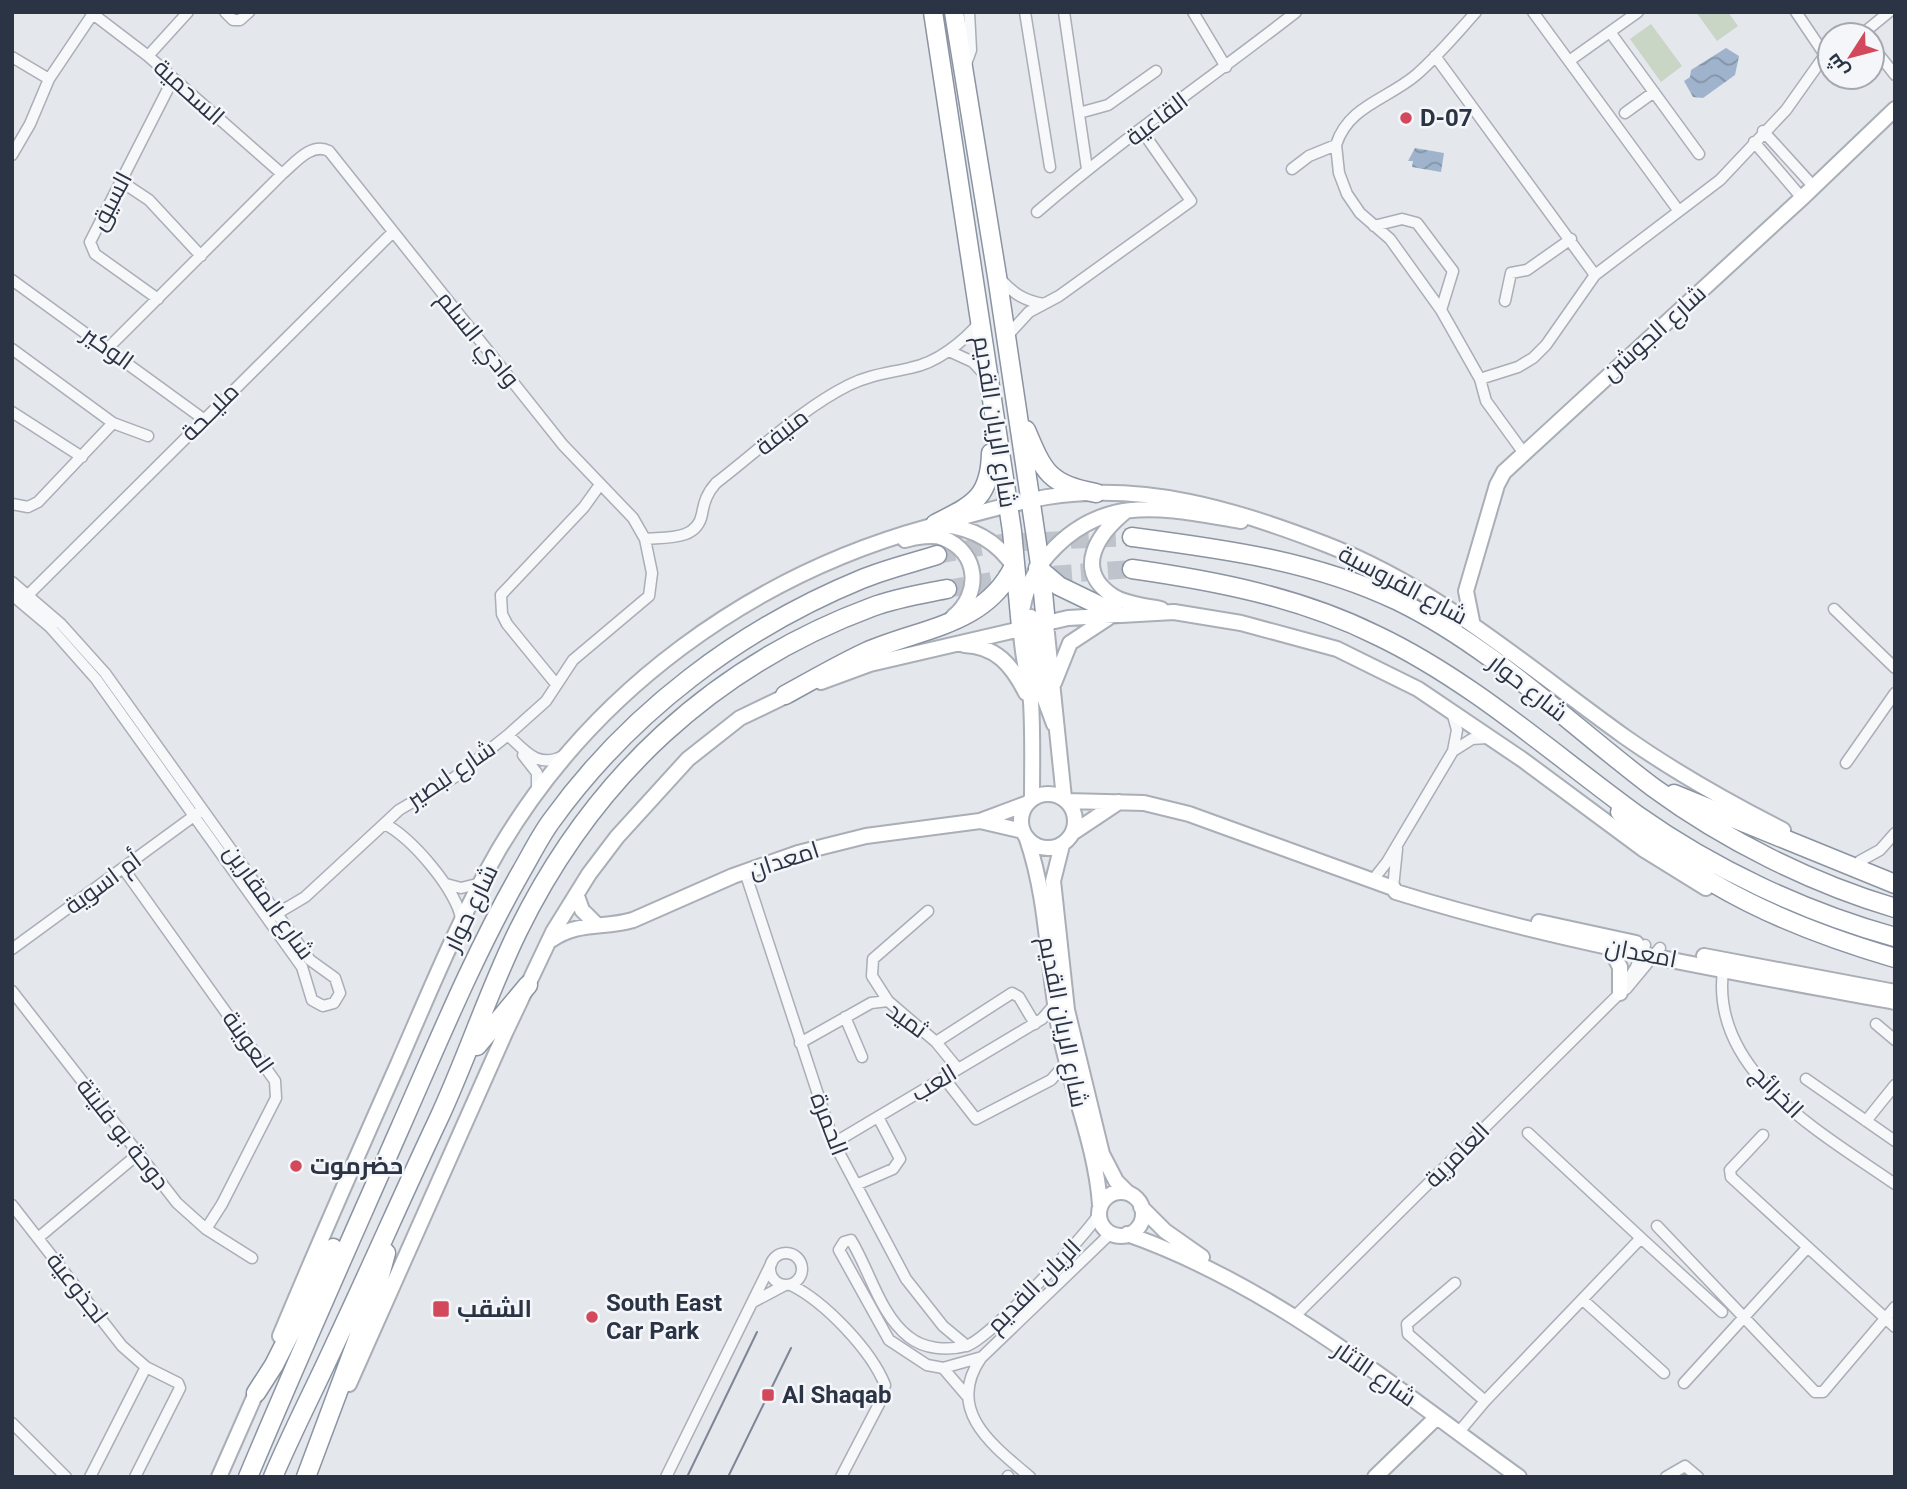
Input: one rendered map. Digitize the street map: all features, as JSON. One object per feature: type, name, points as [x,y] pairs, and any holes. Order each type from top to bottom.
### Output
[{"type":"highway","name":"شارع الريان القديم","points":[[930,12],[938,48],[1007,505],[1017,539],[1014,566],[1033,626]]},
{"type":"highway","name":"شارع الريان القديم","points":[[954,12],[998,276],[1031,501],[1039,568],[1033,626]]},
{"type":"highway","points":[[1015,400],[1046,472],[1059,484],[1096,493]]},
{"type":"highway","points":[[935,524],[966,508],[987,487],[991,475],[992,404]]},
{"type":"highway","points":[[1031,501],[1017,539],[1039,568],[1070,593],[1115,613]]},
{"type":"highway","name":"شارع حوار","points":[[1132,537],[1233,551],[1316,570],[1398,601],[1475,646],[1654,788],[1748,846],[1811,876],[1895,908]]},
{"type":"highway","name":"شارع حوار","points":[[248,1477],[372,1189],[495,918],[551,822],[594,766],[678,688],[734,645],[863,579],[937,555]]},
{"type":"highway","points":[[785,695],[866,652],[965,618],[985,603],[1008,579],[1014,566]]},
{"type":"highway","name":"شارع حوار","points":[[1132,569],[1224,582],[1301,605],[1377,635],[1450,678],[1640,817],[1736,874],[1895,937]]},
{"type":"highway","points":[[273,1477],[460,1068],[518,931],[572,838],[611,787],[647,748],[691,708],[746,667],[809,634],[875,606],[947,589]]},
{"type":"highway","points":[[1578,770],[1635,828],[1718,888],[1824,935],[1895,958]]},
{"type":"highway","points":[[1654,788],[1702,803],[1781,840],[1895,884]]},
{"type":"highway","points":[[460,1068],[510,1002],[528,985]]},
{"type":"highway","points":[[256,1393],[274,1365],[341,1232],[372,1189]]},
{"type":"highway","points":[[307,1477],[376,1290],[398,1203]]},
{"type":"main road","name":"شارع الجوشن","points":[[1472,621],[1466,591],[1497,485],[1504,472],[1895,109]]},
{"type":"main road","name":"شارع الفروسية","points":[[935,524],[1007,505],[1096,493],[1177,497],[1222,507],[1373,565],[1438,600],[1472,621],[1674,770],[1783,831],[1895,874]]},
{"type":"main road","points":[[1128,510],[1107,527],[1095,546],[1092,563],[1096,575],[1113,596],[1174,612],[1241,623],[1337,649],[1418,690],[1451,711],[1684,876],[1802,934],[1895,966]]},
{"type":"main road","points":[[1026,590],[1039,568],[1067,536],[1086,522],[1108,513],[1161,510],[1274,526]]},
{"type":"main road","name":"شارع حوار","points":[[219,1477],[462,923],[481,883],[536,794],[594,722],[688,642],[781,584],[852,553],[935,524]]},
{"type":"main road","points":[[935,524],[960,527],[980,534],[997,546],[1014,566],[1026,590],[1041,690],[1054,724]]},
{"type":"main road","points":[[852,553],[914,538],[942,537],[959,549],[971,565],[974,587],[960,612],[941,627]]},
{"type":"main road","points":[[1438,600],[1466,591]]},
{"type":"main road","points":[[307,1477],[550,941],[589,874],[617,837],[688,759],[740,718],[785,695],[870,664],[1033,626],[1115,613],[1130,616],[1174,612]]},
{"type":"main road","points":[[1052,694],[1056,675],[1070,643],[1115,613]]},
{"type":"main road","name":"شارع الريان القديم","points":[[1033,626],[1052,694],[1066,800]]},
{"type":"main road","name":"شارع الريان القديم","points":[[1030,801],[1033,626]]},
{"type":"main road","points":[[948,645],[981,646],[998,654],[1009,663],[1031,703]]},
{"type":"main road","points":[[1074,832],[1074,813],[1066,800],[1049,793],[1030,801],[1022,814],[1025,835],[1041,848],[1062,845],[1074,832],[1120,801]]},
{"type":"main road","name":"امعدان","points":[[1066,800],[1120,801],[1189,814],[1393,888],[1396,892],[1470,916],[1610,948],[1651,950]]},
{"type":"main road","name":"امعدان","points":[[550,941],[573,927],[616,925],[633,920],[745,872],[798,853],[866,835],[980,821],[1030,801]]},
{"type":"main road","name":"امعدان","points":[[980,821],[1025,835]]},
{"type":"main road","name":"شارع الريان القديم","points":[[1025,835],[1040,878],[1059,1030],[1092,1157],[1100,1210]]},
{"type":"main road","name":"شارع الريان القديم","points":[[1062,845],[1053,889],[1072,1033],[1102,1154],[1116,1181],[1128,1193]]},
{"type":"main road","name":"امعدان","points":[[1393,888],[1398,886],[1474,909],[1651,950],[1895,1002]]},
{"type":"main road","points":[[577,896],[583,910],[597,925]]},
{"type":"main road","points":[[1610,948],[1620,967],[1620,993]]},
{"type":"main road","name":"امعدان","points":[[1724,965],[1895,992]]},
{"type":"main road","points":[[1128,1193],[1142,1207],[1138,1227],[1127,1234],[1111,1233],[1102,1226],[1100,1210],[1112,1194],[1128,1193]]},
{"type":"main road","name":"شارع الآثار","points":[[1142,1207],[1165,1231],[1228,1277],[1294,1317],[1519,1477]]},
{"type":"main road","name":"شارع الآثار","points":[[1127,1234],[1228,1277]]},
{"type":"main road","points":[[1375,1477],[1437,1417]]},
{"type":"street","points":[[148,56],[188,12]]},
{"type":"street","points":[[225,12],[233,20],[240,20],[249,12]]},
{"type":"street","name":"شارع الريان القديم","points":[[963,71],[971,50],[969,12]]},
{"type":"street","points":[[1025,12],[1050,167]]},
{"type":"street","points":[[1065,12],[1087,169]]},
{"type":"street","points":[[1193,12],[1226,67]]},
{"type":"street","name":"القاعية","points":[[1037,212],[1087,169],[1142,131],[1296,12]]},
{"type":"street","points":[[1476,12],[1413,77],[1368,104],[1349,120],[1336,145],[1339,173],[1347,194],[1360,213],[1405,258],[1441,310],[1480,379],[1486,401],[1523,452]]},
{"type":"street","points":[[1532,12],[1678,210]]},
{"type":"street","points":[[1569,61],[1638,12]]},
{"type":"street","points":[[1796,12],[1816,38]]},
{"type":"street","points":[[12,155],[30,124],[49,79],[93,13]]},
{"type":"street","name":"السحمية","points":[[93,13],[148,56],[282,174]]},
{"type":"street","points":[[1610,32],[1699,154]]},
{"type":"street","points":[[1435,56],[1595,275]]},
{"type":"street","points":[[12,57],[49,79]]},
{"type":"street","points":[[1480,379],[1518,367],[1533,358],[1546,345],[1595,275],[1720,180],[1763,131],[1786,110],[1816,68]]},
{"type":"street","points":[[1079,113],[1108,105],[1156,71]]},
{"type":"street","name":"السيق","points":[[158,299],[91,248],[90,242],[173,79]]},
{"type":"street","points":[[1625,113],[1654,92]]},
{"type":"street","points":[[1006,338],[1016,324],[1191,201],[1142,131]]},
{"type":"street","points":[[1763,131],[1814,187]]},
{"type":"street","points":[[1754,142],[1802,198]]},
{"type":"street","points":[[1292,169],[1309,156],[1336,145]]},
{"type":"street","name":"وادي السلم","points":[[282,174],[309,151],[319,148],[329,152],[599,486],[633,518],[645,539]]},
{"type":"street","points":[[108,348],[282,174]]},
{"type":"street","points":[[122,182],[149,200],[201,256]]},
{"type":"street","points":[[1374,226],[1402,219],[1417,223],[1453,271],[1441,310]]},
{"type":"street","name":"مليــحة","points":[[20,597],[393,232]]},
{"type":"street","points":[[1505,301],[1511,273],[1527,270],[1571,239]]},
{"type":"street","points":[[998,276],[1012,292],[1027,301],[1045,304]]},
{"type":"street","name":"الوكير","points":[[12,280],[202,418]]},
{"type":"street","name":"منيفة","points":[[645,539],[685,535],[694,530],[700,522],[707,495],[716,484],[834,393],[867,377],[915,367],[949,351],[961,344],[980,322]]},
{"type":"street","points":[[12,349],[113,422],[148,436]]},
{"type":"street","points":[[949,351],[973,362],[989,380]]},
{"type":"street","points":[[12,412],[82,457]]},
{"type":"street","points":[[12,504],[28,507],[38,502],[113,422]]},
{"type":"street","points":[[556,684],[507,624],[502,614],[501,595],[584,507],[599,486]]},
{"type":"street","points":[[508,735],[546,701],[573,660],[649,596],[654,581],[645,539]]},
{"type":"street","name":"شارع المقارين","points":[[12,582],[20,597],[96,679],[314,965],[337,981],[340,993],[334,1003],[323,1006],[312,1000],[305,972],[198,813]]},
{"type":"street","points":[[1833,609],[1895,668]]},
{"type":"street","points":[[1846,763],[1895,692]]},
{"type":"street","points":[[1372,881],[1397,845],[1453,751],[1457,730],[1451,711]]},
{"type":"street","name":"شارع لبصير","points":[[277,915],[317,888],[399,810],[455,777],[508,735],[534,758],[545,762],[567,754]]},
{"type":"street","points":[[1453,751],[1472,739],[1490,738]]},
{"type":"street","name":"شارع لبصير","points":[[519,745],[537,774],[536,794]]},
{"type":"street","name":"أم اسوية","points":[[12,949],[198,813]]},
{"type":"street","name":"شارع لبصير","points":[[383,824],[405,835],[443,881],[457,903],[462,923]]},
{"type":"street","points":[[1860,861],[1880,850],[1895,833]]},
{"type":"street","points":[[1393,888],[1397,845]]},
{"type":"street","name":"العوينة","points":[[123,868],[275,1081],[276,1098],[222,1204],[206,1229]]},
{"type":"street","name":"الحمرة","points":[[745,872],[834,1143],[906,1279],[943,1326],[968,1346]]},
{"type":"street","points":[[443,881],[461,888],[481,883]]},
{"type":"street","points":[[888,1001],[872,976],[873,959],[928,911]]},
{"type":"street","points":[[265,915],[277,915]]},
{"type":"street","points":[[1620,993],[1651,950]]},
{"type":"street","name":"الخرائج","points":[[1724,965],[1724,1008],[1731,1036],[1752,1070],[1807,1122],[1895,1184]]},
{"type":"street","name":"دوحة بو فليتة","points":[[12,991],[177,1203],[206,1229],[251,1258]]},
{"type":"street","points":[[936,1042],[1013,993],[1019,997],[1035,1024],[1052,1024],[1059,1030]]},
{"type":"street","name":"العامرية","points":[[1294,1317],[1620,993]]},
{"type":"street","name":"ثميد","points":[[800,1043],[871,1003],[888,1001],[936,1042],[958,1069]]},
{"type":"street","name":"العب","points":[[834,1143],[1035,1024],[1055,1004]]},
{"type":"street","points":[[845,1017],[862,1057]]},
{"type":"street","points":[[1876,1024],[1895,1040]]},
{"type":"street","points":[[944,1077],[969,1115],[976,1119],[1051,1080],[1066,1063]]},
{"type":"street","points":[[1806,1079],[1895,1141]]},
{"type":"street","points":[[1051,1080],[1073,1088]]},
{"type":"street","points":[[1866,1121],[1895,1085]]},
{"type":"street","points":[[856,1185],[892,1169],[900,1159],[878,1117]]},
{"type":"street","points":[[1528,1133],[1722,1312]]},
{"type":"street","points":[[1763,1135],[1730,1170],[1731,1177],[1895,1327]]},
{"type":"street","points":[[38,1238],[137,1155]]},
{"type":"street","name":"لجذوعية","points":[[12,1205],[122,1346],[146,1367],[178,1383],[180,1388],[135,1477]]},
{"type":"street","name":"الريان القديم","points":[[1100,1210],[1076,1245],[987,1334],[968,1346],[939,1349],[909,1338],[889,1314],[851,1240],[844,1242],[839,1250],[889,1340],[898,1349],[927,1365],[943,1368],[982,1357],[1111,1233]]},
{"type":"street","points":[[1657,1226],[1819,1393],[1895,1307]]},
{"type":"street","points":[[1458,1433],[1485,1401],[1641,1238]]},
{"type":"street","points":[[1684,1383],[1807,1248]]},
{"type":"street","points":[[666,1477],[772,1262],[787,1254],[797,1259],[815,1299],[869,1357],[885,1385],[879,1404],[841,1477]]},
{"type":"street","points":[[772,1262],[771,1274],[779,1283],[815,1299]]},
{"type":"street","points":[[746,1310],[763,1294],[788,1285],[802,1269]]},
{"type":"street","points":[[1454,1283],[1407,1324],[1408,1334],[1485,1401]]},
{"type":"street","points":[[1583,1300],[1664,1373]]},
{"type":"street","points":[[967,1396],[973,1371],[982,1357]]},
{"type":"street","points":[[90,1477],[146,1367]]},
{"type":"street","points":[[943,1368],[967,1396],[984,1434],[1030,1477]]},
{"type":"street","points":[[12,1423],[66,1477]]},
{"type":"street","points":[[1665,1477],[1685,1465],[1698,1477]]},
{"type":"green space","points":[[1696,12],[1728,12],[1738,26],[1717,41]]},
{"type":"green space","points":[[1651,24],[1682,66],[1661,82],[1630,39]]},
{"type":"water","points":[[1726,48],[1739,56],[1735,75],[1703,98],[1693,97],[1684,81],[1690,77],[1691,70]]},
{"type":"water","points":[[1415,148],[1444,153],[1441,172],[1412,167],[1413,161],[1408,161]]},
{"type":"tunnel","points":[[937,555],[1001,543],[1132,537]]},
{"type":"tunnel","points":[[947,589],[1008,578],[1132,569]]},
{"type":"tram line","points":[[687,1477],[757,1332]]},
{"type":"tram line","points":[[728,1477],[791,1348]]},
{"type":"place","name":"D-07","points":[[1406,118]]},
{"type":"place","name":"حضرموت","points":[[296,1166]]},
{"type":"place","name":"الشقب","points":[[441,1309]]},
{"type":"place","name":"South East Car Park","points":[[592,1317]]},
{"type":"place","name":"Al Shaqab","points":[[768,1395]]}]
